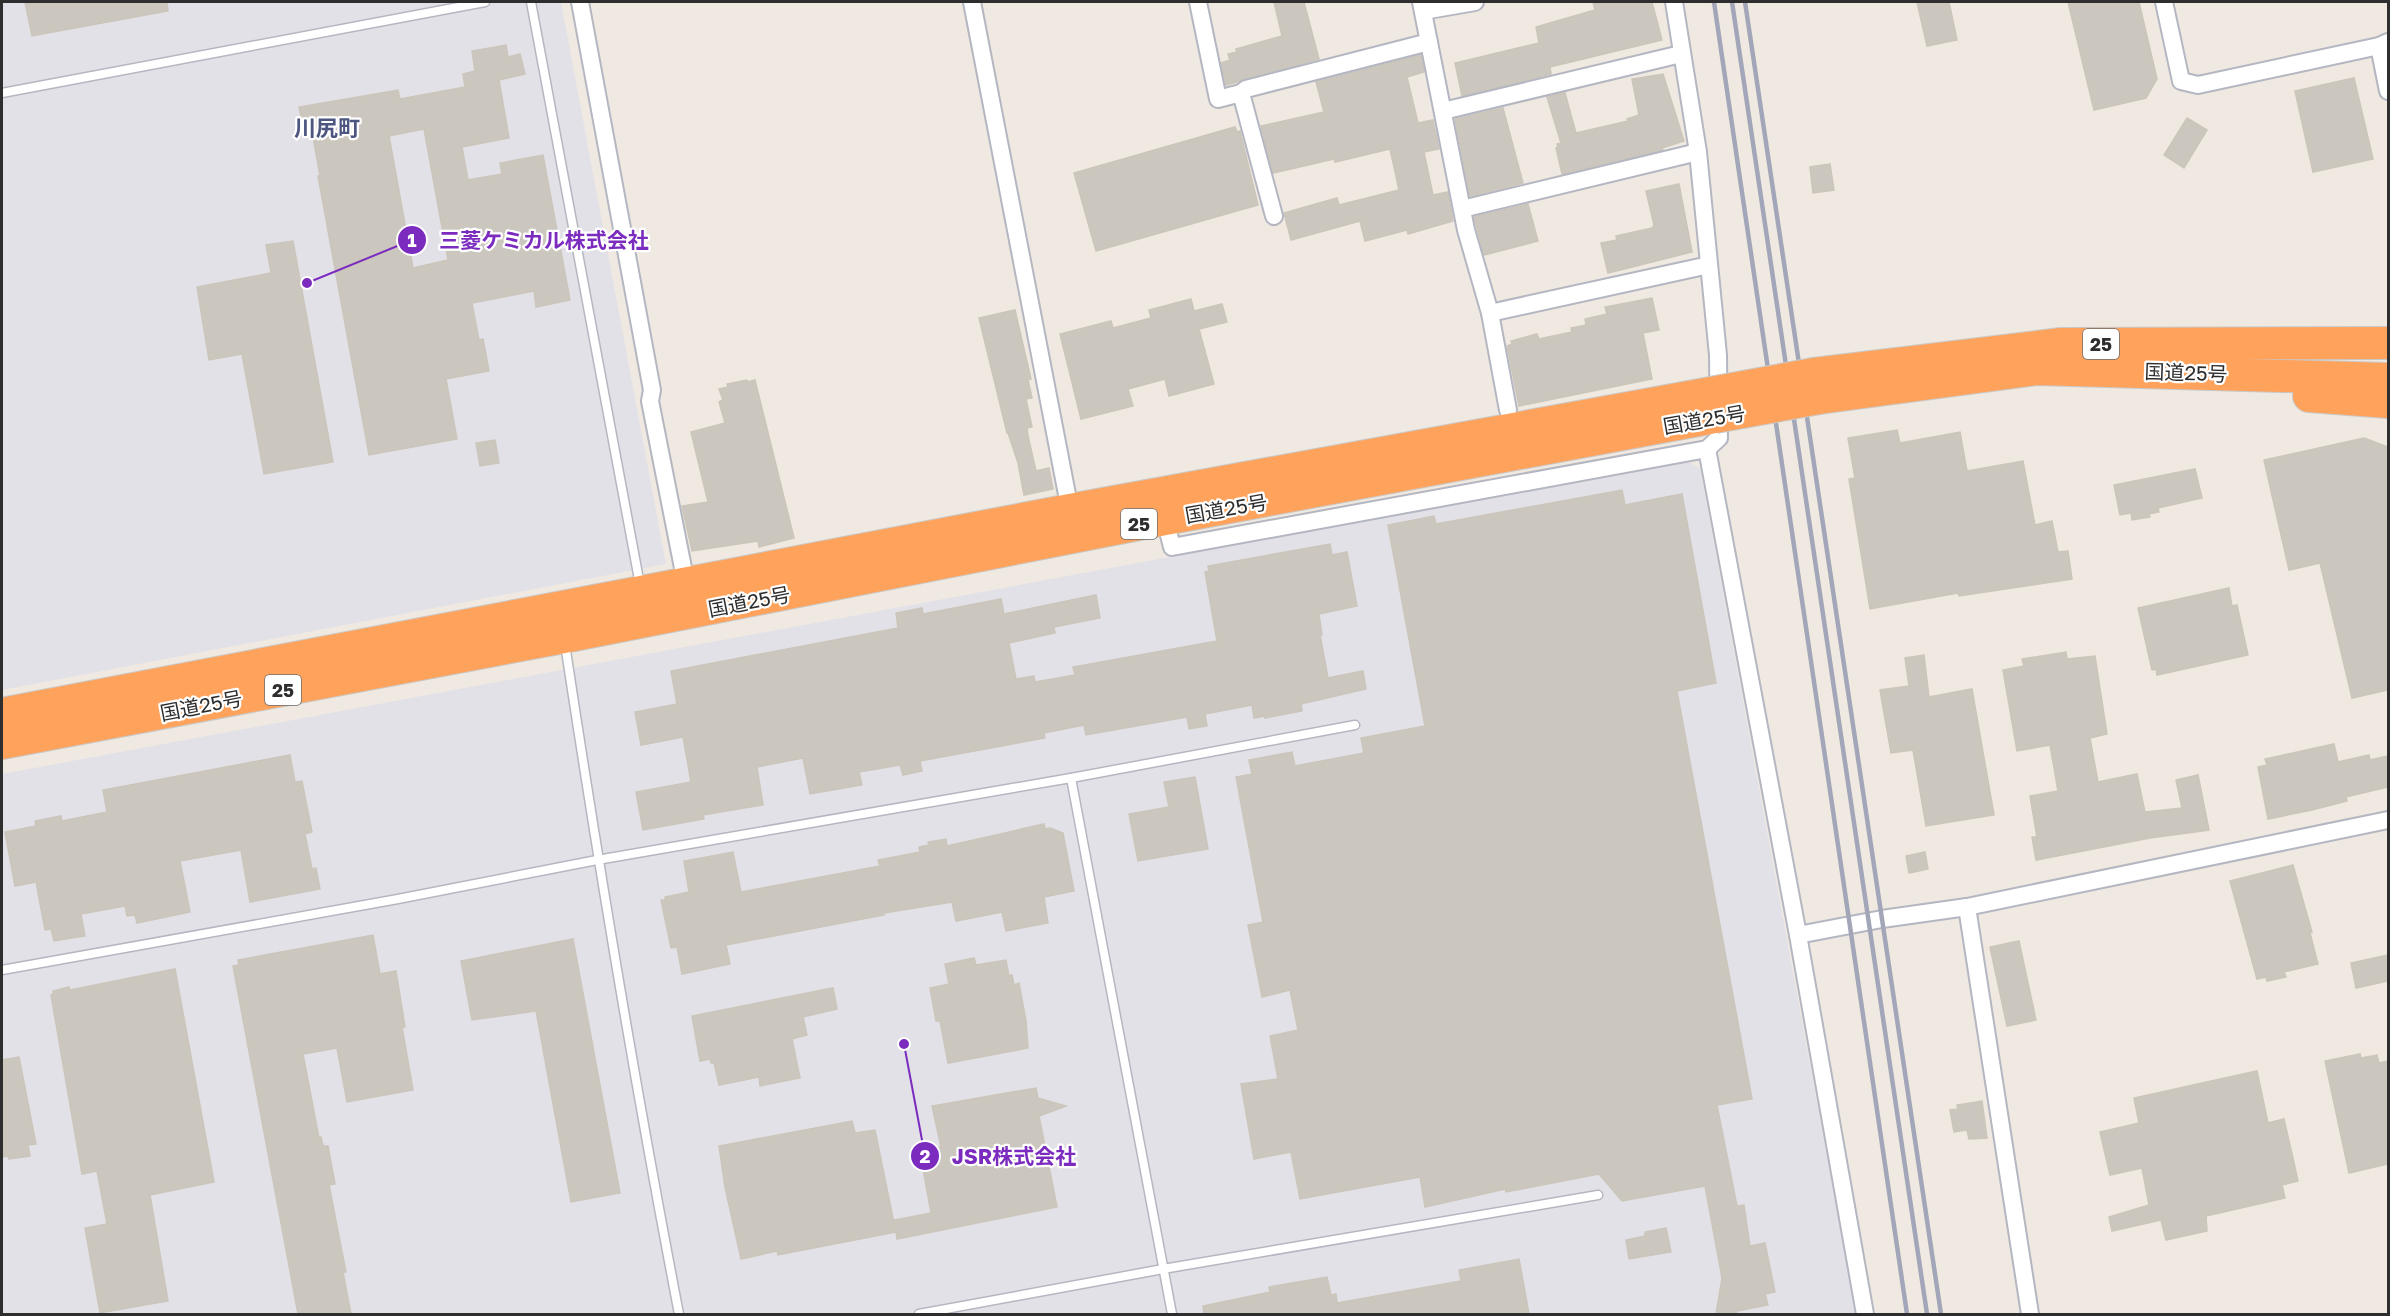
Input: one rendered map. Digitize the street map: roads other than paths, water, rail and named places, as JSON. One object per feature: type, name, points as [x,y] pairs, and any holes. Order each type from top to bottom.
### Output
[{"type":"highway","points":[[2155,344],[2191,322],[2388,322]]},
{"type":"highway","name":"国道25号","points":[[2,743],[561,622],[642,591],[1070,510],[1713,405],[2061,344],[2388,343]]},
{"type":"highway","name":"国道25号","points":[[1817,386],[2037,369],[2388,379]]},
{"type":"highway","points":[[2184,372],[2197,388],[2388,402]]},
{"type":"highway","name":"国道25号","points":[[2,714],[1165,519],[1713,405]]},
{"type":"street","points":[[580,2],[652,390],[650,401],[686,583]]},
{"type":"street","points":[[972,2],[1070,510]]},
{"type":"street","points":[[1198,2],[1218,99],[1242,93],[1246,89],[1429,42]]},
{"type":"street","points":[[1475,2],[1422,6],[1462,209],[1490,313],[1508,410]]},
{"type":"street","points":[[1165,519],[1172,548],[1707,449],[1719,438],[1718,355],[1698,152],[1674,2]]},
{"type":"street","points":[[2164,2],[2181,81],[2199,85],[2384,44],[2388,91]]},
{"type":"street","points":[[1443,111],[1681,54]]},
{"type":"street","points":[[1242,93],[1274,216]]},
{"type":"street","points":[[1462,209],[1698,152]]},
{"type":"street","points":[[1490,313],[1709,265]]},
{"type":"street","points":[[1707,449],[1798,935],[1865,1314]]},
{"type":"street","points":[[1798,935],[1881,919],[1966,908],[2388,820]]},
{"type":"street","points":[[1966,908],[2030,1314]]},
{"type":"lane","points":[[2,93],[485,2]]},
{"type":"lane","points":[[531,2],[642,591]]},
{"type":"lane","points":[[561,622],[597,860],[679,1314]]},
{"type":"lane","points":[[2,970],[398,899],[597,860],[1071,778],[1355,725]]},
{"type":"lane","points":[[1071,778],[1172,1314]]},
{"type":"lane","points":[[920,1314],[1163,1269],[1598,1194]]},
{"type":"railway","points":[[1714,2],[1907,1314]]},
{"type":"railway","points":[[1732,2],[1927,1314]]},
{"type":"railway","points":[[1745,2],[1941,1314]]},
{"type":"place","name":"三菱ケミカル株式会社","points":[[307,283]]},
{"type":"place","name":"JSR株式会社","points":[[904,1044]]},
{"type":"district","name":"川尻町","points":[[327,127]]}]
